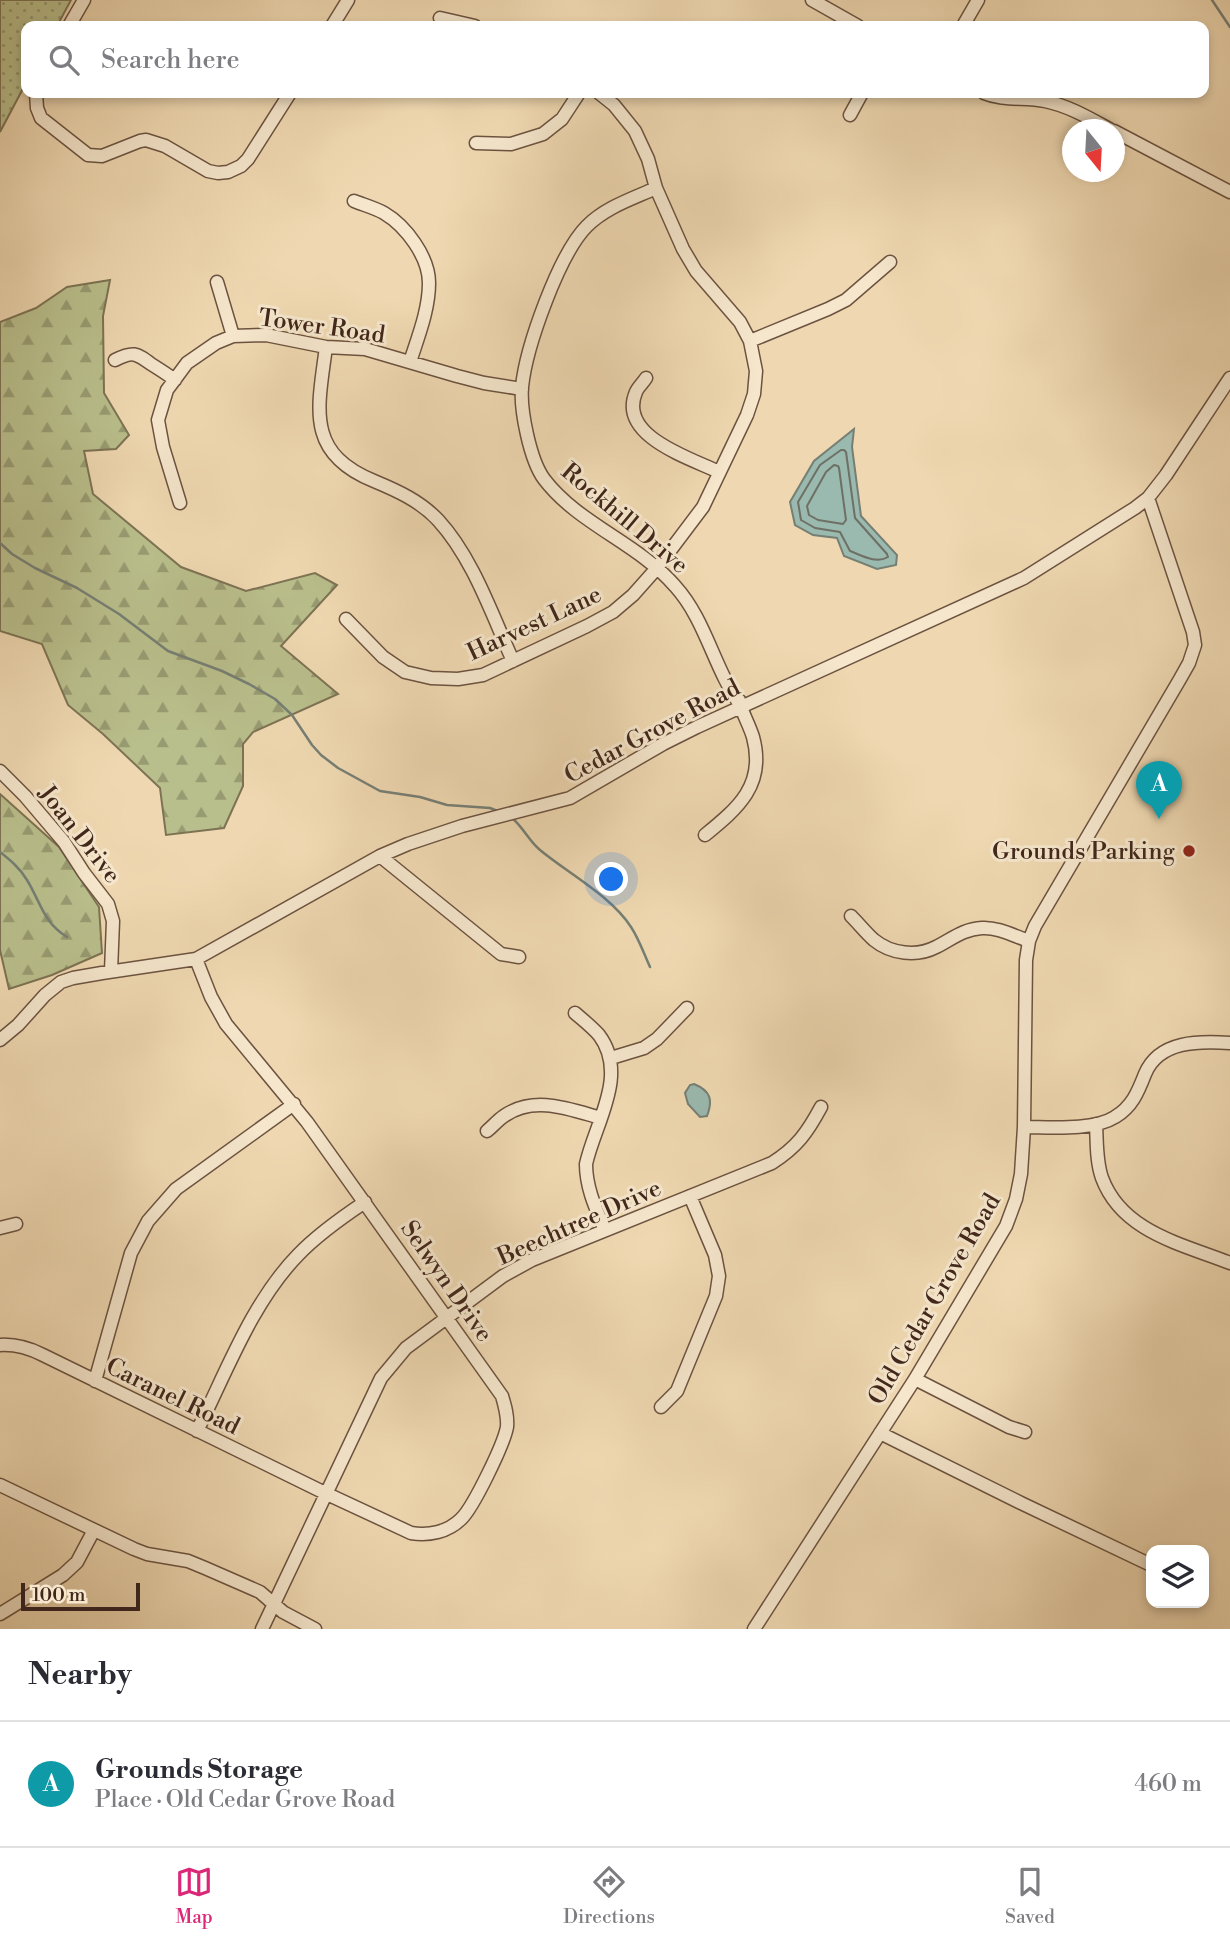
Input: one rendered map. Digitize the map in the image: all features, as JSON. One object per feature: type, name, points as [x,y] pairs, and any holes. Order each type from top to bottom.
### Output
[{"type":"street","points":[[72,21],[84,0]]},
{"type":"street","points":[[335,21],[348,0]]},
{"type":"street","points":[[812,0],[849,21]]},
{"type":"street","points":[[966,21],[978,0]]},
{"type":"street","points":[[440,18],[453,21]]},
{"type":"street","points":[[36,98],[41,118],[88,155],[102,156],[146,140],[164,146],[208,171],[218,173],[235,169],[248,159],[287,98]]},
{"type":"street","points":[[476,143],[511,144],[543,134],[562,118],[576,98]]},
{"type":"street","name":"Harvest Lane","points":[[346,619],[383,657],[405,672],[430,678],[458,680],[483,675],[612,612],[633,595],[657,568],[703,508],[747,415],[754,394],[756,371],[750,341],[740,322],[696,271],[683,249],[656,188],[648,159],[635,131],[605,98]]},
{"type":"street","points":[[850,116],[859,98]]},
{"type":"street","points":[[1006,98],[1042,100],[1067,106],[1092,119]]},
{"type":"street","points":[[1125,136],[1230,192]]},
{"type":"street","name":"Rockhill Drive","points":[[656,188],[613,206],[586,227],[573,246],[558,273],[536,328],[522,389],[531,452],[542,476],[557,495],[621,540],[676,586],[691,607],[706,639],[720,651],[735,684],[753,737],[754,775],[740,805],[705,835]]},
{"type":"street","points":[[354,201],[385,214],[416,245],[425,262],[429,282],[426,307],[410,362]]},
{"type":"street","points":[[750,341],[846,300],[890,262]]},
{"type":"street","points":[[217,282],[233,336]]},
{"type":"street","name":"Tower Road","points":[[180,503],[158,420],[167,390],[187,363],[216,342],[233,336],[266,335],[327,347],[365,349],[471,380],[522,389]]},
{"type":"street","points":[[327,347],[318,406],[320,429],[328,446],[341,463],[361,476],[401,492],[438,520],[469,564],[513,662]]},
{"type":"street","points":[[115,360],[127,354],[143,356],[175,380]]},
{"type":"street","points":[[646,378],[636,393],[634,406],[637,423],[647,435],[661,444],[719,472]]},
{"type":"street","name":"Cedar Grove Road","points":[[0,1040],[61,982],[111,971],[195,959],[380,856],[462,825],[570,798],[663,744],[741,706],[1024,578],[1147,498],[1166,475],[1230,378]]},
{"type":"street","name":"Old Cedar Grove Road","points":[[754,1629],[915,1379],[1006,1226],[1013,1209],[1019,1189],[1024,1127],[1029,941],[1035,926],[1180,680],[1195,645],[1190,620],[1147,498]]},
{"type":"street","name":"Joan Drive","points":[[0,771],[64,842],[108,904],[113,921],[111,971]]},
{"type":"street","points":[[380,856],[501,954],[519,957]]},
{"type":"street","points":[[851,916],[874,941],[908,953],[926,951],[963,931],[981,928],[1000,930],[1029,941]]},
{"type":"street","name":"Selwyn Drive","points":[[195,959],[211,998],[226,1024],[294,1104],[502,1396],[507,1417],[503,1441],[470,1509],[461,1520],[441,1532],[420,1535],[411,1533],[325,1493]]},
{"type":"street","points":[[611,1058],[644,1048],[657,1039],[687,1008]]},
{"type":"street","points":[[575,1013],[599,1035],[611,1058],[611,1083],[589,1150],[586,1177],[605,1230]]},
{"type":"street","points":[[1024,1127],[1096,1124],[1114,1118],[1127,1108],[1137,1095],[1146,1072],[1162,1054],[1181,1044],[1196,1041],[1230,1043]]},
{"type":"street","points":[[95,1381],[131,1253],[148,1221],[176,1189],[294,1104]]},
{"type":"street","points":[[487,1131],[505,1115],[539,1104],[555,1105],[601,1118]]},
{"type":"street","name":"Beechtree Drive","points":[[262,1629],[381,1378],[406,1348],[518,1268],[772,1163],[788,1153],[801,1140],[821,1107]]},
{"type":"street","points":[[1096,1124],[1097,1153],[1102,1178],[1113,1199],[1129,1218],[1152,1232],[1230,1263]]},
{"type":"street","points":[[661,1407],[677,1391],[716,1296],[719,1276],[715,1255],[691,1196]]},
{"type":"street","points":[[197,1431],[249,1325],[279,1276],[321,1234],[365,1202]]},
{"type":"street","points":[[0,1228],[16,1224]]},
{"type":"street","name":"Caranel Road","points":[[0,1345],[27,1348],[325,1493]]},
{"type":"street","points":[[915,1379],[1009,1427],[1026,1432]]},
{"type":"street","points":[[880,1433],[1146,1562]]},
{"type":"street","points":[[0,1485],[134,1549],[147,1554],[188,1560],[260,1592],[283,1612],[315,1629]]},
{"type":"street","points":[[0,1614],[63,1575],[77,1562],[94,1530]]},
{"type":"green space","points":[[0,0],[71,0],[60,21],[21,21],[21,92],[0,132]]},
{"type":"green space","points":[[110,280],[103,316],[104,393],[129,435],[116,449],[84,451],[93,494],[181,567],[246,591],[315,573],[337,585],[281,646],[338,694],[253,732],[243,744],[243,786],[224,828],[166,835],[160,788],[68,705],[42,644],[0,631],[0,322],[36,308],[67,287]]},
{"type":"green space","points":[[0,794],[59,847],[99,907],[102,953],[52,975],[9,989],[0,950]]},
{"type":"water","points":[[854,429],[852,447],[861,516],[897,555],[896,565],[877,569],[844,556],[837,538],[813,535],[795,525],[790,502],[814,461]]},
{"type":"water","points":[[694,1084],[709,1097],[707,1116],[700,1117],[688,1104],[685,1093],[690,1085]]},
{"type":"waterway","points":[[1212,0],[1230,27]]},
{"type":"waterway","points":[[0,543],[35,568],[77,588],[119,614],[168,651],[222,671],[275,699],[292,715],[321,755],[338,768],[380,791],[420,797],[447,805],[490,808],[500,812]]},
{"type":"waterway","points":[[512,818],[540,850],[601,895],[623,916],[636,936],[650,967]]},
{"type":"waterway","points":[[0,852],[21,872],[47,918],[67,937]]},
{"type":"place","name":"Grounds Storage","points":[[1159,819]]},
{"type":"place","name":"Grounds Parking","points":[[1189,851]]}]
